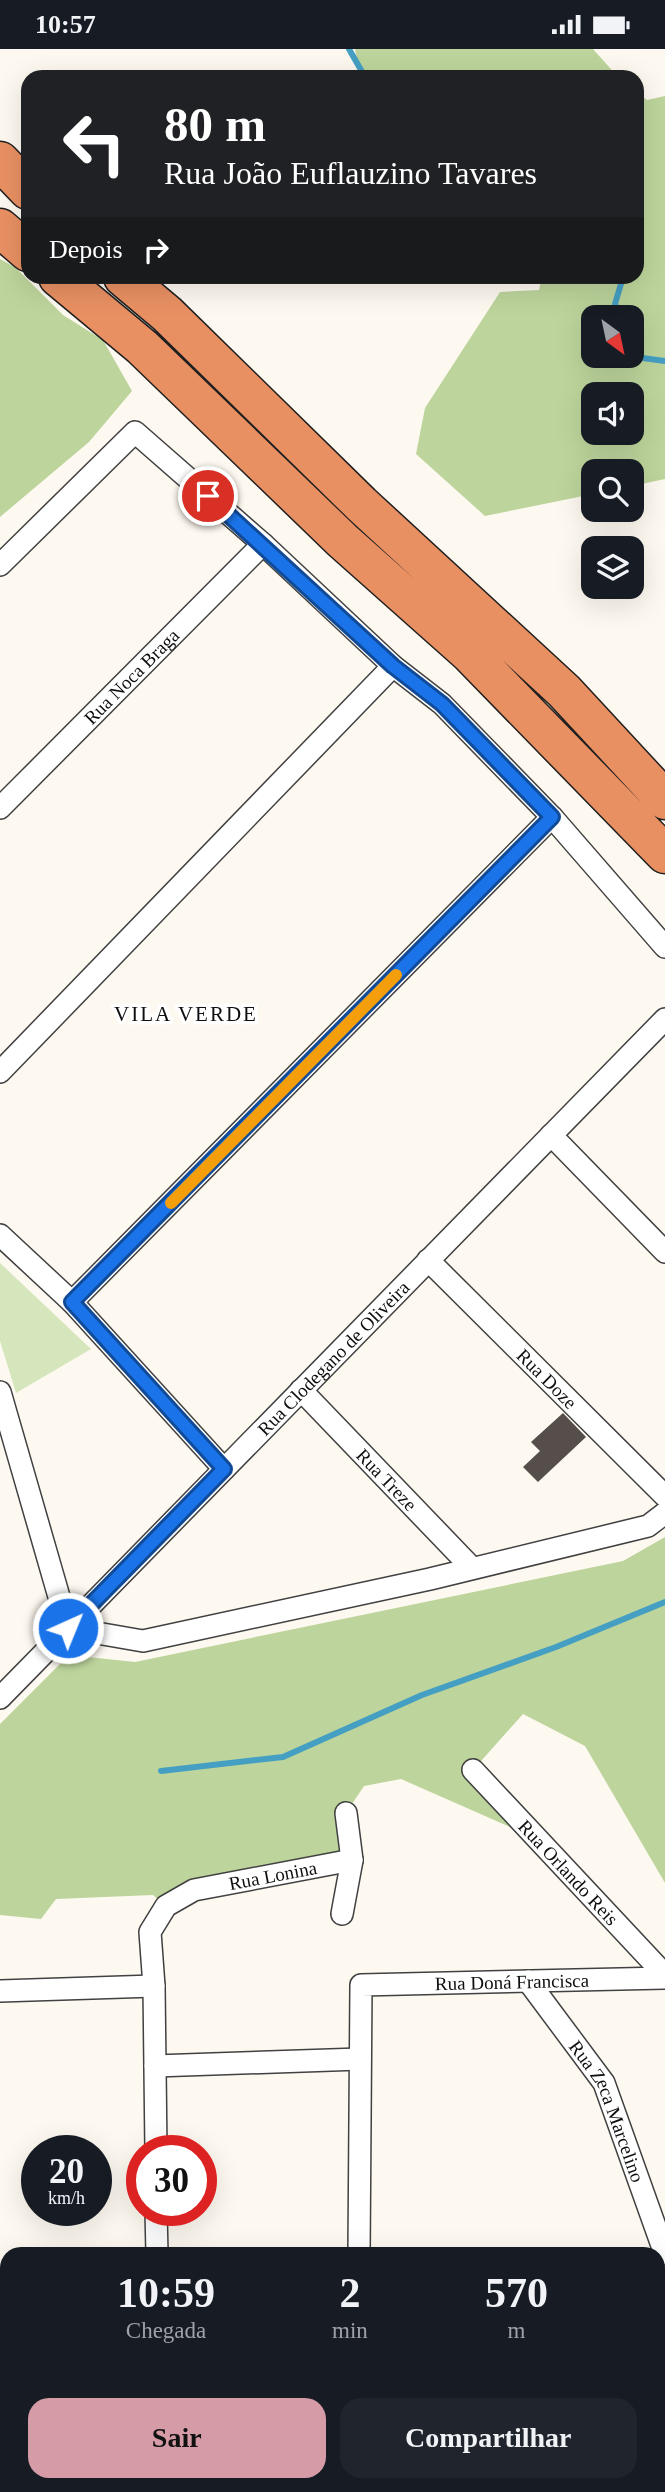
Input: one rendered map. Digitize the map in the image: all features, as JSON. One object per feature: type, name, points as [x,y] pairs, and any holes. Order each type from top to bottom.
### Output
[{"type":"highway","points":[[0,160],[21,182]]},
{"type":"highway","points":[[0,176],[21,192]]},
{"type":"highway","points":[[0,228],[21,246]]},
{"type":"highway","points":[[66,284],[142,347],[343,541],[469,653],[665,854]]},
{"type":"highway","points":[[131,284],[167,314],[361,504],[564,691],[665,800]]},
{"type":"street","points":[[0,565],[135,432],[263,544],[393,666],[442,704],[552,817],[665,947]]},
{"type":"street","name":"Rua Noca Braga","points":[[0,808],[263,544]]},
{"type":"street","points":[[0,1072],[393,666]]},
{"type":"street","points":[[72,1302],[552,817]]},
{"type":"street","name":"Rua Clodegano de Oliveira","points":[[0,1698],[665,1019]]},
{"type":"street","points":[[551,1135],[665,1252]]},
{"type":"street","points":[[0,1235],[72,1302],[224,1469]]},
{"type":"street","name":"Rua Doze","points":[[428,1260],[665,1496]]},
{"type":"street","name":"Rua Treze","points":[[301,1390],[472,1568]]},
{"type":"street","points":[[0,1392],[68,1628],[144,1641],[648,1526],[665,1513]]},
{"type":"street","name":"Rua Orlando Reis","points":[[473,1770],[665,1977]]},
{"type":"street","points":[[342,1914],[352,1860],[346,1813]]},
{"type":"street","name":"Rua Lonina","points":[[154,1986],[150,1932],[166,1906],[194,1890],[352,1860]]},
{"type":"street","name":"Rua Doná Francisca","points":[[360,2059],[361,1985],[665,1977]]},
{"type":"street","name":"Rua Zeca Marcelino","points":[[528,1981],[604,2083],[663,2247]]},
{"type":"street","points":[[0,1991],[154,1986],[156,2135]]},
{"type":"street","points":[[155,2066],[360,2059],[359,2247]]},
{"type":"street","points":[[156,2226],[157,2247]]},
{"type":"green space","points":[[355,49],[593,49],[612,70],[359,70]]},
{"type":"green space","points":[[665,96],[665,479],[644,483],[644,459],[581,459],[581,496],[485,516],[416,454],[425,408],[500,292],[539,290],[540,284],[644,284],[644,98],[647,100]]},
{"type":"green space","points":[[0,259],[21,273],[21,284],[32,284],[63,315],[103,340],[132,391],[89,442],[0,517]]},
{"type":"green space","points":[[0,1263],[91,1349],[16,1393],[0,1341]]},
{"type":"green space","points":[[665,1537],[665,1883],[585,1746],[523,1714],[473,1770],[512,1828],[401,1779],[364,1786],[346,1813],[352,1860],[166,1906],[153,1895],[56,1899],[41,1919],[0,1915],[0,1724],[69,1655],[135,1662],[623,1561]]},
{"type":"building","points":[[563,1413],[586,1437],[538,1482],[523,1467],[540,1451],[531,1442]]},
{"type":"waterway","points":[[349,49],[361,70]]},
{"type":"waterway","points":[[615,305],[621,284]]},
{"type":"waterway","points":[[644,358],[665,361]]},
{"type":"waterway","points":[[161,1771],[283,1757],[422,1695],[556,1647],[665,1602]]},
{"type":"slow traffic","points":[[171,1203],[396,975]]},
{"type":"district","name":"VILA VERDE","points":[[186,1014]]},
{"type":"route","points":[[68,1628],[224,1469],[72,1302],[552,817],[442,704],[393,666],[208,496]]}]
